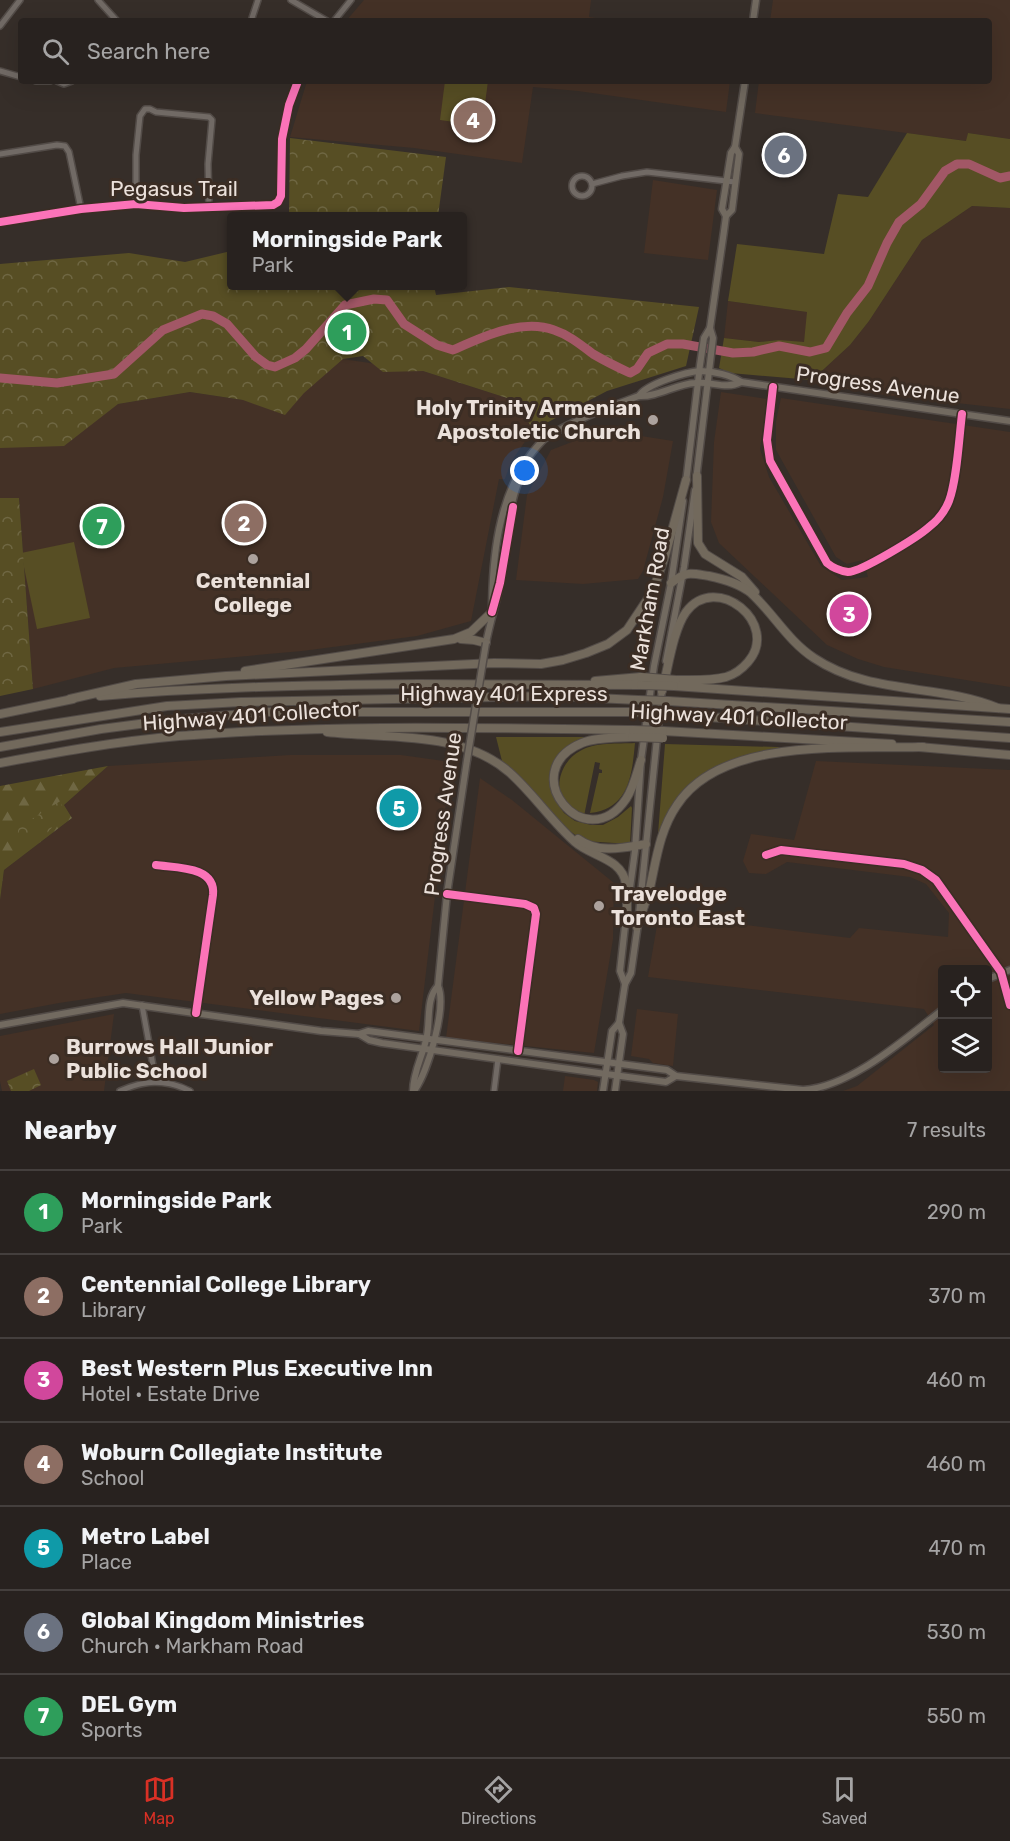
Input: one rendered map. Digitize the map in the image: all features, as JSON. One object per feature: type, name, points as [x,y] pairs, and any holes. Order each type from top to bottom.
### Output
[{"type":"highway","points":[[697,476],[698,543],[705,554],[742,577],[771,615]]},
{"type":"highway","points":[[70,699],[136,684],[226,676],[494,663],[541,664],[563,660],[608,644],[627,630],[653,591],[686,480]]},
{"type":"highway","points":[[671,584],[682,574],[689,573],[727,580],[749,591],[806,653],[846,676],[882,685],[979,700],[998,708]]},
{"type":"highway","points":[[662,691],[679,624],[691,607],[713,597],[727,599],[743,608],[754,624],[757,642],[752,658],[741,670],[726,677],[675,683]]},
{"type":"highway","points":[[454,639],[471,632],[492,612]]},
{"type":"highway","points":[[226,676],[245,670],[454,639],[474,640],[486,644]]},
{"type":"highway","name":"Highway 401 Collector","points":[[0,714],[70,699],[164,690],[273,685],[571,684],[641,681],[1010,709]]},
{"type":"highway","name":"Highway 401 Express","points":[[0,732],[167,706],[241,702],[552,696],[1010,722]]},
{"type":"highway","name":"Highway 401 Express","points":[[0,747],[101,729],[170,720],[267,712],[635,712],[1010,738]]},
{"type":"highway","name":"Highway 401 Collector","points":[[0,763],[75,749],[177,736],[369,727],[691,733],[870,741],[1010,755]]},
{"type":"highway","points":[[299,729],[424,740],[454,745],[483,756],[507,770],[585,850],[618,867],[626,884],[627,912]]},
{"type":"highway","points":[[633,733],[584,742],[565,755],[557,763],[554,773],[554,785],[558,798],[566,809],[580,817],[600,819],[613,813],[627,798],[641,760]]},
{"type":"highway","points":[[637,927],[649,890],[659,845],[667,824],[677,804],[707,776],[751,757],[797,750],[923,747]]},
{"type":"highway","points":[[563,830],[584,844],[597,848],[620,848],[646,844]]},
{"type":"main road","points":[[753,18],[756,0]]},
{"type":"main road","name":"Markham Road","points":[[726,216],[722,209],[745,84]]},
{"type":"main road","name":"Markham Road","points":[[625,984],[620,971],[635,846],[641,760],[654,666],[671,584],[699,371],[704,342],[710,328],[726,216],[732,210],[739,154],[735,147]]},
{"type":"main road","name":"Markham Road","points":[[615,1091],[623,1034],[619,1023],[625,984],[631,973],[637,927],[667,651],[697,476],[713,343],[710,328]]},
{"type":"main road","name":"Progress Avenue","points":[[639,396],[643,389],[699,371],[734,378],[741,382],[1010,421]]},
{"type":"main road","name":"Progress Avenue","points":[[492,612],[492,583],[505,506],[530,456],[547,437],[579,418],[639,396],[647,396],[698,382],[732,387],[741,382]]},
{"type":"main road","name":"Progress Avenue","points":[[414,1091],[421,1082],[435,1041],[441,993],[438,986],[447,894],[486,644],[500,583],[511,493]]},
{"type":"main road","points":[[498,540],[505,546]]},
{"type":"main road","points":[[992,976],[1010,970]]},
{"type":"main road","name":"Progress Avenue","points":[[414,1091],[413,1080],[426,1040],[432,992],[438,986]]},
{"type":"main road","points":[[0,1025],[123,1003],[321,1031],[359,1034],[368,1031],[619,1063],[667,1070],[676,1076],[770,1088],[811,1090],[849,1077],[938,1013]]},
{"type":"main road","name":"Markham Road","points":[[603,1091],[612,1031],[619,1023]]},
{"type":"main road","points":[[359,1034],[369,1040],[382,1043],[666,1082],[676,1076]]},
{"type":"street","points":[[0,26],[20,0]]},
{"type":"street","points":[[98,0],[114,18]]},
{"type":"street","points":[[253,18],[258,0]]},
{"type":"street","points":[[291,0],[322,18]]},
{"type":"street","points":[[336,18],[351,0]]},
{"type":"street","points":[[0,71],[18,76]]},
{"type":"street","name":"Pegasus Trail","points":[[0,222],[81,209],[136,204],[209,208],[262,206],[278,202],[281,194],[282,140],[289,105],[297,84]]},
{"type":"street","points":[[136,204],[136,155],[140,116],[145,109],[150,109],[156,112],[209,117],[212,120],[208,164],[209,208]]},
{"type":"street","points":[[0,154],[57,145],[65,146],[69,152],[81,209]]},
{"type":"street","points":[[592,184],[648,172],[735,182]]},
{"type":"street","points":[[773,387],[767,441],[770,461],[827,563],[833,568],[847,572],[873,563],[918,535],[945,510],[952,487],[962,414]]},
{"type":"street","points":[[766,855],[781,850],[904,864],[922,870],[936,880],[1001,972],[1010,1005]]},
{"type":"street","points":[[156,865],[199,872],[212,882],[213,895],[196,1013]]},
{"type":"street","points":[[447,894],[525,904],[534,908],[536,914],[518,1050]]},
{"type":"street","points":[[142,1005],[156,1082]]},
{"type":"street","points":[[494,1091],[498,1059]]},
{"type":"street","points":[[120,1091],[144,1083],[156,1082],[175,1085],[190,1091]]},
{"type":"shaded area","points":[[364,0],[591,0],[589,17],[596,18],[349,18]]},
{"type":"shaded area","points":[[773,0],[1010,0],[1010,139],[968,133],[967,141],[755,113],[759,84],[992,84],[992,18],[770,18]]},
{"type":"shaded area","points":[[306,84],[730,84],[726,112],[578,91],[533,87],[522,163],[414,148],[290,137]]},
{"type":"shaded area","points":[[653,180],[717,190],[708,260],[644,253]]},
{"type":"shaded area","points":[[972,206],[1010,208],[1010,409],[877,394],[816,384],[812,380],[850,345],[869,321],[922,240]]},
{"type":"shaded area","points":[[728,301],[808,312],[804,343],[779,340],[759,342],[724,338]]},
{"type":"shaded area","name":"Centennial College","points":[[343,359],[423,371],[516,401],[533,430],[511,462],[505,479],[499,479],[471,621],[417,636],[302,651],[114,668],[33,689],[19,498],[0,498],[0,448],[118,404],[190,392],[243,400]]},
{"type":"shaded area","points":[[721,392],[767,399],[760,449],[769,477],[821,566],[842,580],[868,577],[863,560],[847,564],[836,557],[776,450],[776,421],[781,398],[1010,432],[1010,687],[884,667],[858,659],[827,645],[719,543],[711,522],[714,442]]},
{"type":"shaded area","points":[[603,430],[673,441],[663,497],[643,571],[638,579],[583,584],[516,580],[527,495],[551,450]]},
{"type":"shaded area","points":[[290,755],[401,755],[451,762],[419,1031],[126,993],[0,1014],[0,900],[4,870],[72,818],[64,805],[108,766]]},
{"type":"shaded area","points":[[816,761],[1010,770],[1010,1091],[843,1091],[857,1086],[934,1025],[924,1009],[648,977],[659,914],[850,938],[859,928],[948,937],[949,913],[926,884],[910,877],[787,862],[766,874],[749,873],[743,861],[751,834],[794,840]]},
{"type":"shaded area","points":[[480,778],[512,800],[614,883],[613,939],[594,1053],[446,1038]]},
{"type":"shaded area","points":[[637,1009],[678,1014],[673,1066],[631,1056]]},
{"type":"shaded area","name":"Burrows Hall Junior Public School","points":[[114,1014],[104,1091],[2,1091],[0,1036]]},
{"type":"shaded area","points":[[565,1076],[594,1080],[598,1082],[597,1091],[563,1091]]},
{"type":"green space","points":[[445,84],[488,84],[482,126],[440,120]]},
{"type":"green space","points":[[907,133],[966,141],[968,133],[1010,139],[1010,208],[972,206],[922,240],[869,321],[850,345],[812,380],[730,373],[719,368],[724,338],[759,342],[779,340],[804,342],[807,312],[728,301],[737,244],[824,254],[838,194],[868,197]]},
{"type":"green space","points":[[290,138],[446,157],[439,212],[289,212]]},
{"type":"green space","points":[[227,252],[227,290],[435,290],[436,295],[509,287],[699,307],[686,366],[607,391],[533,430],[516,401],[423,371],[383,372],[363,356],[343,359],[304,393],[285,415],[243,400],[190,392],[118,404],[64,446],[0,448],[0,264],[129,253],[185,262]]},
{"type":"green space","points":[[0,498],[19,498],[33,689],[0,696]]},
{"type":"green space","points":[[74,542],[90,618],[37,629],[21,553]]},
{"type":"green space","points":[[496,737],[589,737],[566,751],[552,785],[555,800],[564,813],[575,821],[591,825],[603,825],[618,817],[631,806],[630,844],[584,841],[567,829],[523,780],[502,761]]},
{"type":"green space","points":[[635,743],[630,778],[621,798],[603,810],[590,813],[599,773],[602,773],[599,769],[600,763],[595,762],[584,816],[568,806],[560,792],[559,784],[563,769],[573,756],[593,746]]},
{"type":"green space","points":[[665,744],[780,748],[719,766],[693,783],[682,794],[671,812],[657,847]]},
{"type":"green space","points":[[108,766],[64,805],[72,818],[4,870],[0,900],[0,786]]},
{"type":"green space","points":[[62,800],[58,818],[48,832],[34,841],[16,845],[19,825]]},
{"type":"green space","points":[[34,1069],[41,1085],[29,1091],[11,1091],[7,1081]]},
{"type":"waterway","points":[[0,378],[57,383],[114,374],[163,330],[202,314],[213,316],[227,324],[256,357],[267,365],[275,367],[295,358],[306,349],[345,305],[374,299],[387,300],[404,324],[437,345],[453,350],[502,331],[529,326],[542,327],[575,340],[593,354],[630,373],[637,369],[648,353],[667,344],[683,344],[733,353],[753,352],[779,346],[810,352],[826,348],[847,313],[868,286],[899,222],[921,204],[945,171],[957,164],[969,164],[1000,178],[1010,176]]},
{"type":"cycle path","points":[[0,222],[81,209],[136,204],[184,208],[273,205],[281,196],[282,139],[289,105],[297,84]]},
{"type":"cycle path","points":[[773,387],[767,440],[770,461],[827,563],[848,572],[865,566],[902,546],[938,519],[949,501],[954,482],[962,414]]},
{"type":"cycle path","points":[[492,612],[500,583],[513,507]]},
{"type":"cycle path","points":[[766,855],[781,850],[904,864],[922,870],[936,880],[1001,972],[1010,1005]]},
{"type":"cycle path","points":[[156,865],[194,870],[208,878],[212,886],[213,895],[196,1013]]},
{"type":"cycle path","points":[[447,894],[525,904],[534,908],[536,914],[518,1051]]},
{"type":"place","name":"Woburn Collegiate Institute","points":[[473,120]]},
{"type":"place","name":"Global Kingdom Ministries","points":[[784,155]]},
{"type":"place","name":"Morningside Park","points":[[347,332]]},
{"type":"place","name":"Holy Trinity Armenian Apostoletic Church","points":[[653,420]]},
{"type":"place","name":"Centennial College Library","points":[[244,523]]},
{"type":"place","name":"DEL Gym","points":[[102,526]]},
{"type":"place","name":"Centennial College","points":[[253,559]]},
{"type":"place","name":"Best Western Plus Executive Inn","points":[[849,614]]},
{"type":"place","name":"Metro Label","points":[[399,808]]},
{"type":"place","name":"Travelodge Toronto East","points":[[599,906]]},
{"type":"place","name":"Yellow Pages","points":[[396,998]]},
{"type":"place","name":"Burrows Hall Junior Public School","points":[[54,1059]]}]
